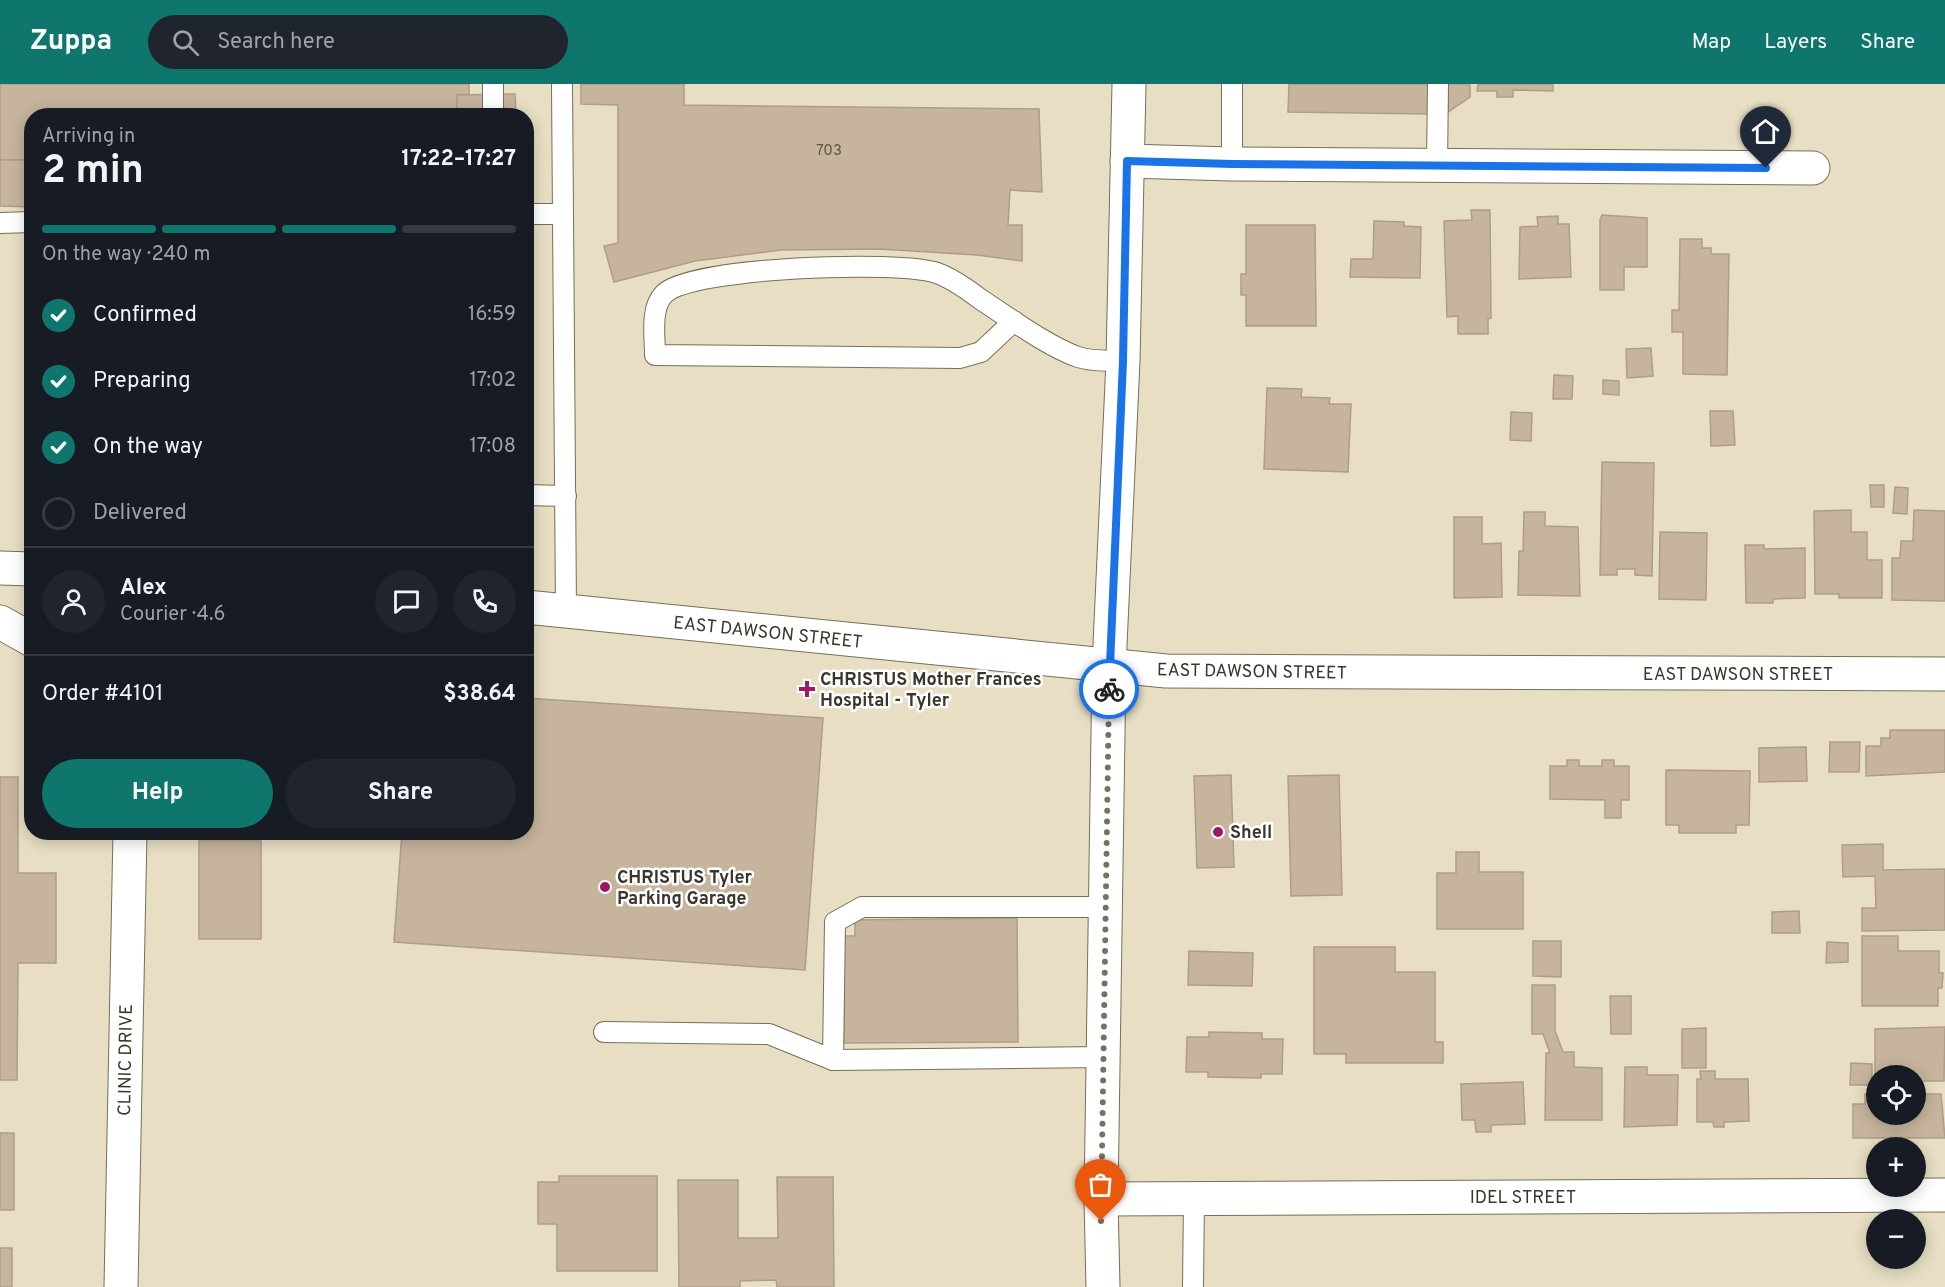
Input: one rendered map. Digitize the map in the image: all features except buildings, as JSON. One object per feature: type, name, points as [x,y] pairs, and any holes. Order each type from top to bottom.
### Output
[{"type":"street","points":[[1103,1287],[1101,1199],[1109,667],[1123,361],[1127,161],[1125,86]]},
{"type":"street","points":[[1127,161],[1232,164],[1813,168]]},
{"type":"street","points":[[0,568],[24,569]]},
{"type":"street","name":"EAST DAWSON STREET","points":[[534,608],[1109,667],[1196,672],[1945,674]]},
{"type":"street","points":[[0,622],[24,636]]},
{"type":"street","name":"CLINIC DRIVE","points":[[121,1287],[130,840]]},
{"type":"street","name":"IDEL STREET","points":[[1101,1199],[1945,1195]]},
{"type":"lane","points":[[493,84],[493,108]]},
{"type":"lane","points":[[562,84],[566,611]]},
{"type":"lane","points":[[1232,84],[1232,164]]},
{"type":"lane","points":[[1437,166],[1438,84]]},
{"type":"lane","points":[[534,214],[563,214]]},
{"type":"lane","points":[[0,222],[24,222]]},
{"type":"lane","points":[[1014,321],[981,352],[960,358],[655,355],[656,310],[663,295],[682,284],[789,268],[890,267],[922,269],[952,279],[1014,321],[1076,356],[1123,361]]},
{"type":"lane","points":[[534,495],[566,496]]},
{"type":"lane","points":[[833,1060],[835,922],[862,907],[1106,907]]},
{"type":"lane","points":[[604,1032],[770,1034],[833,1060],[1103,1057]]},
{"type":"lane","points":[[1193,1287],[1194,1198]]},
{"type":"way so far","points":[[1101,1221],[1109,689]]},
{"type":"place","name":"CHRISTUS Mother Frances Hospital - Tyler","points":[[807,689]]},
{"type":"place","name":"Shell","points":[[1218,832]]},
{"type":"place","name":"CHRISTUS Tyler Parking Garage","points":[[605,887]]},
{"type":"route","points":[[1109,689],[1123,361],[1127,161],[1232,164],[1766,168]]}]
